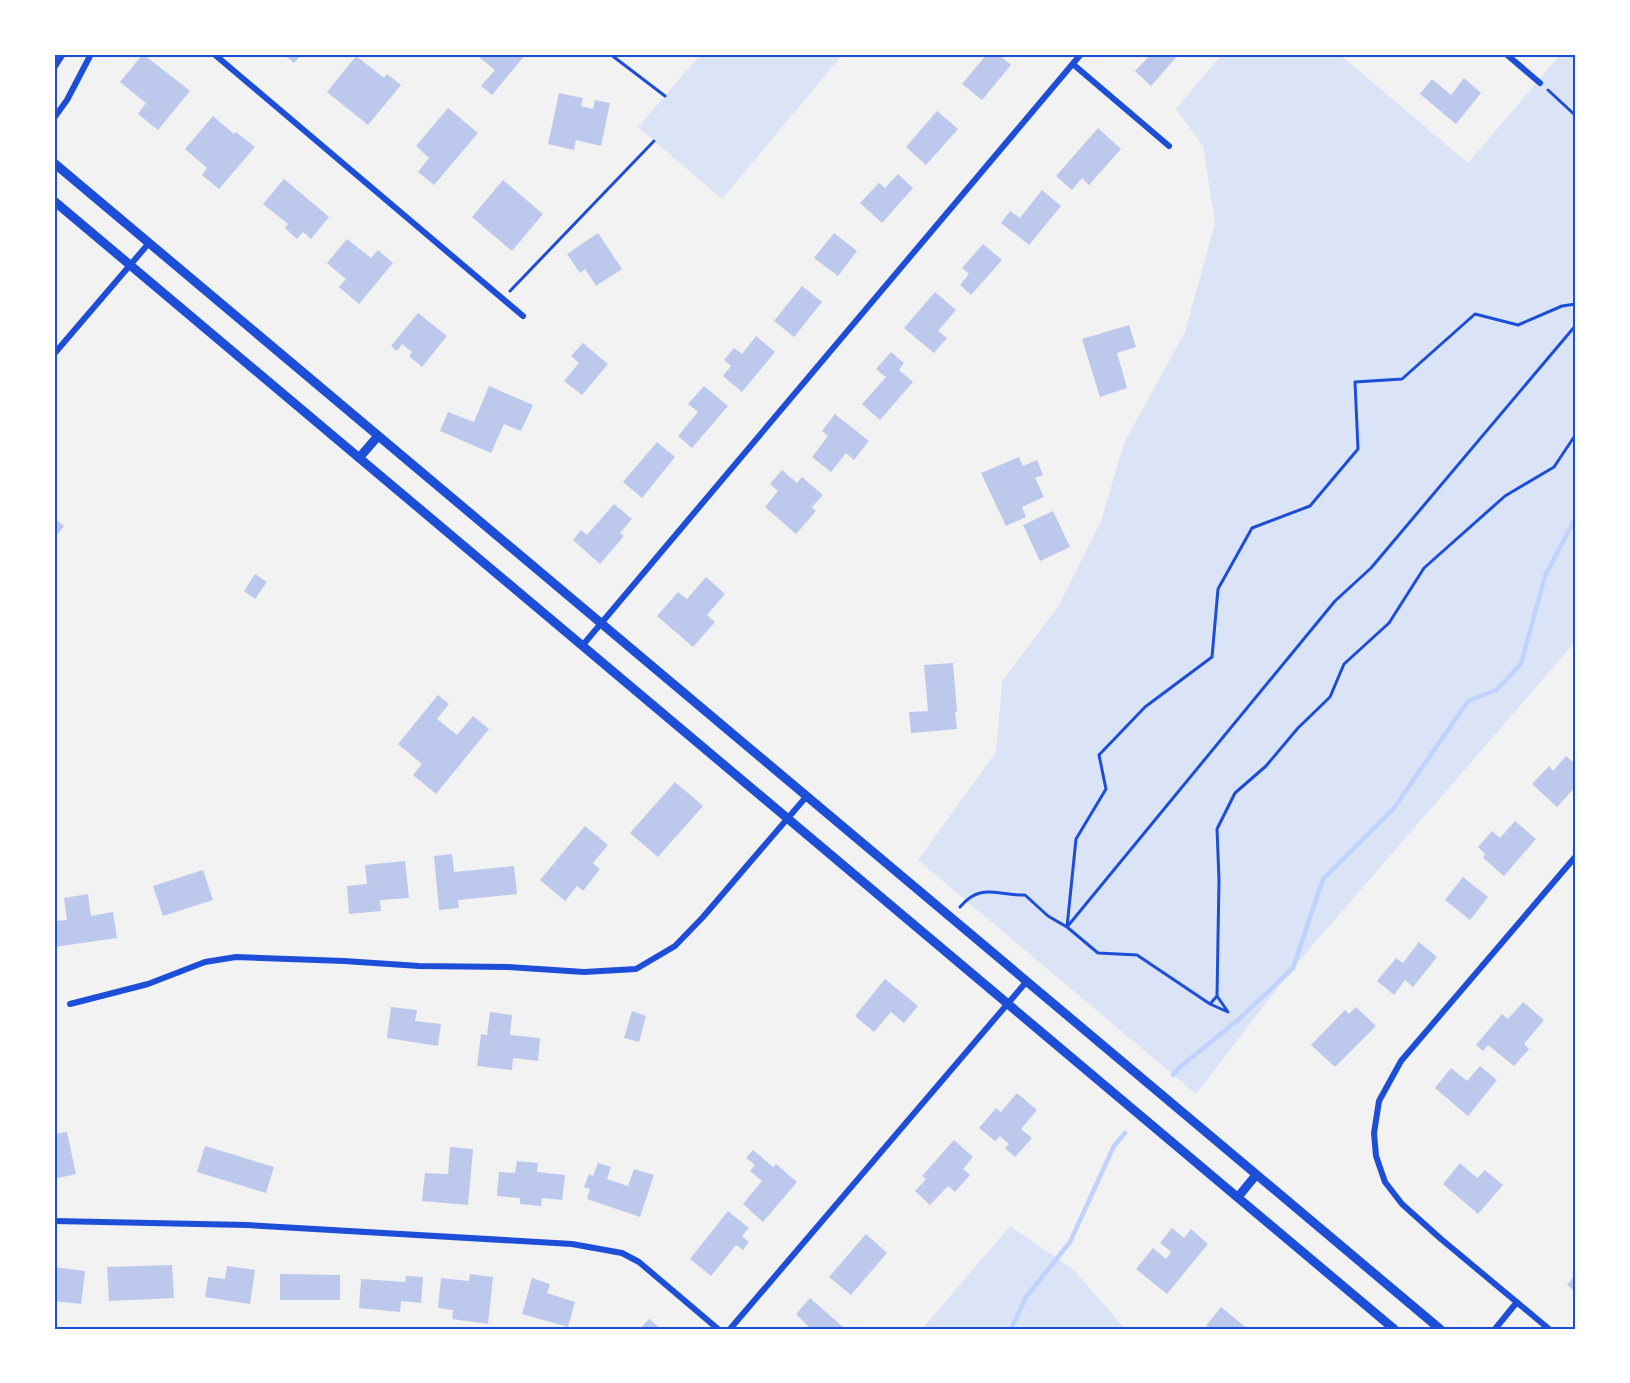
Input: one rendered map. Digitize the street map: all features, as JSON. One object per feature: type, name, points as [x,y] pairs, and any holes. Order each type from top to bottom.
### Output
[{"type":"main road","points":[[54,163],[1440,1329]]},
{"type":"main road","points":[[54,201],[1394,1329]]},
{"type":"main road","points":[[359,458],[378,436]]},
{"type":"main road","points":[[1238,1197],[1256,1175]]},
{"type":"street","points":[[54,68],[63,54]]},
{"type":"street","points":[[54,118],[67,100],[91,54]]},
{"type":"street","points":[[214,54],[523,316]]},
{"type":"street","points":[[582,646],[1081,54]]},
{"type":"street","points":[[1506,54],[1540,83]]},
{"type":"street","points":[[1074,65],[1169,146]]},
{"type":"street","points":[[54,354],[149,243]]},
{"type":"street","points":[[70,1004],[148,984],[205,962],[236,957],[584,972],[636,969],[675,946],[703,917],[806,797]]},
{"type":"street","points":[[1547,1328],[1441,1239],[1402,1203],[1385,1182],[1376,1156],[1374,1133],[1379,1101],[1401,1061],[1576,856]]},
{"type":"street","points":[[730,1329],[1027,981]]},
{"type":"street","points":[[54,1221],[247,1225],[572,1244],[622,1253],[639,1262],[718,1329]]},
{"type":"street","points":[[1495,1329],[1517,1302]]},
{"type":"path","points":[[610,54],[665,96]]},
{"type":"path","points":[[1540,83],[1576,116]]},
{"type":"path","points":[[503,298],[654,141]]},
{"type":"path","points":[[1067,927],[1076,839],[1106,789],[1099,755],[1145,707],[1212,657],[1218,589],[1252,528],[1310,506],[1358,449],[1355,382],[1402,379],[1474,314],[1518,325],[1562,306],[1576,304]]},
{"type":"path","points":[[1067,927],[1335,601],[1371,568],[1576,325]]},
{"type":"path","points":[[960,907],[969,896],[983,890],[1008,896],[1025,896],[1098,953],[1137,955],[1210,1004],[1228,1012],[1217,996],[1217,829],[1235,793],[1266,766],[1330,697],[1344,664],[1389,623],[1424,568],[1505,496],[1554,467],[1576,434]]},
{"type":"path","points":[[1210,1004],[1217,996]]},
{"type":"shaded area","points":[[701,54],[843,54],[722,199],[638,127]]},
{"type":"shaded area","points":[[1222,54],[1339,54],[1468,163],[1561,54],[1576,54],[1576,641],[1293,968],[1196,1094],[918,860],[996,752],[1002,681],[1058,607],[1101,521],[1124,443],[1185,332],[1215,223],[1203,146],[1176,109]]},
{"type":"shaded area","points":[[1010,1226],[1074,1270],[1125,1329],[922,1329]]},
{"type":"building","points":[[143,54],[190,91],[158,130],[138,114],[146,103],[120,82]]},
{"type":"building","points":[[283,54],[302,54],[294,63]]},
{"type":"building","points":[[479,54],[526,54],[492,95],[481,86],[495,70],[478,56]]},
{"type":"building","points":[[987,54],[998,54],[1011,65],[982,100],[962,84]]},
{"type":"building","points":[[1151,54],[1179,54],[1151,86],[1135,71]]},
{"type":"building","points":[[356,56],[384,78],[387,74],[401,85],[368,125],[327,92]]},
{"type":"building","points":[[1464,78],[1481,93],[1456,124],[1420,94],[1432,79],[1451,95]]},
{"type":"building","points":[[559,93],[583,98],[581,106],[593,109],[595,100],[610,103],[601,146],[576,140],[574,150],[548,144]]},
{"type":"building","points":[[448,108],[478,133],[434,185],[418,172],[429,158],[416,146]]},
{"type":"building","points":[[937,111],[958,129],[926,165],[906,147]]},
{"type":"building","points":[[213,116],[234,134],[236,132],[255,147],[219,189],[202,175],[207,168],[185,149]]},
{"type":"building","points":[[1098,128],[1121,149],[1089,185],[1082,178],[1072,190],[1056,176]]},
{"type":"building","points":[[898,174],[913,188],[882,223],[860,203],[879,183],[885,188]]},
{"type":"building","points":[[284,179],[329,217],[311,239],[303,232],[297,239],[285,228],[288,224],[263,204]]},
{"type":"building","points":[[503,180],[543,214],[512,251],[472,217]]},
{"type":"building","points":[[1042,190],[1061,206],[1029,245],[1001,223],[1010,211],[1020,218]]},
{"type":"building","points":[[598,233],[622,269],[596,286],[585,269],[580,273],[567,254]]},
{"type":"building","points":[[834,233],[857,251],[838,276],[814,258]]},
{"type":"building","points":[[347,239],[371,258],[378,250],[393,263],[359,304],[339,287],[346,279],[327,263]]},
{"type":"building","points":[[983,244],[1002,260],[971,295],[960,285],[969,274],[962,268]]},
{"type":"building","points":[[802,286],[822,302],[794,337],[774,321]]},
{"type":"building","points":[[935,292],[956,310],[938,331],[947,338],[934,353],[904,328]]},
{"type":"building","points":[[418,313],[447,336],[422,367],[409,356],[412,352],[402,344],[397,351],[391,346]]},
{"type":"building","points":[[1129,325],[1136,347],[1117,353],[1127,388],[1100,397],[1082,339]]},
{"type":"building","points":[[756,336],[775,352],[742,392],[723,376],[731,366],[724,360],[734,348],[742,354]]},
{"type":"building","points":[[583,343],[608,364],[582,395],[564,381],[579,363],[571,356]]},
{"type":"building","points":[[891,352],[904,363],[899,370],[913,382],[880,420],[862,404],[886,377],[876,369]]},
{"type":"building","points":[[489,386],[533,405],[521,431],[504,424],[491,453],[440,431],[448,412],[474,422]]},
{"type":"building","points":[[704,386],[728,406],[692,448],[678,436],[698,412],[688,404]]},
{"type":"building","points":[[835,414],[869,441],[854,460],[846,453],[831,472],[812,457],[828,436],[822,431]]},
{"type":"building","points":[[657,442],[675,457],[642,498],[623,482]]},
{"type":"building","points":[[1019,457],[1023,466],[1037,460],[1043,475],[1035,478],[1044,497],[1022,507],[1026,517],[1006,526],[981,473]]},
{"type":"building","points":[[782,470],[797,483],[802,477],[823,495],[812,507],[816,511],[796,534],[765,507],[778,491],[770,484]]},
{"type":"building","points":[[614,504],[632,519],[620,533],[624,536],[600,564],[573,540],[581,530],[587,535]]},
{"type":"building","points":[[1053,511],[1070,547],[1040,561],[1023,525]]},
{"type":"building","points":[[54,518],[64,526],[54,539]]},
{"type":"building","points":[[255,574],[267,582],[255,599],[244,591]]},
{"type":"building","points":[[706,577],[725,594],[707,615],[715,622],[693,647],[657,616],[678,592],[687,599]]},
{"type":"building","points":[[953,663],[957,729],[911,733],[909,712],[928,711],[924,665]]},
{"type":"building","points":[[438,695],[449,704],[437,719],[457,735],[473,716],[489,729],[436,794],[413,775],[422,764],[398,744]]},
{"type":"building","points":[[1566,756],[1576,765],[1576,786],[1557,807],[1532,784],[1549,766],[1553,771]]},
{"type":"building","points":[[675,782],[703,806],[658,857],[630,833]]},
{"type":"building","points":[[1515,821],[1536,839],[1504,876],[1483,858],[1485,854],[1478,847],[1492,831],[1500,838]]},
{"type":"building","points":[[585,826],[608,845],[593,863],[600,869],[583,891],[577,886],[565,901],[540,880]]},
{"type":"building","points":[[452,854],[454,872],[514,866],[517,894],[458,900],[459,908],[439,910],[434,856]]},
{"type":"building","points":[[405,861],[409,898],[380,900],[381,911],[349,914],[347,886],[367,884],[365,865]]},
{"type":"building","points":[[203,870],[213,900],[163,916],[153,886]]},
{"type":"building","points":[[1463,877],[1488,897],[1470,920],[1445,900]]},
{"type":"building","points":[[88,894],[91,916],[113,912],[117,938],[54,947],[54,921],[67,920],[64,898]]},
{"type":"building","points":[[1419,942],[1437,957],[1413,987],[1405,980],[1394,995],[1377,981],[1396,958],[1403,963]]},
{"type":"building","points":[[885,979],[918,1006],[904,1023],[891,1012],[874,1032],[855,1016]]},
{"type":"building","points":[[1523,1002],[1544,1020],[1524,1044],[1529,1049],[1514,1066],[1488,1045],[1483,1051],[1476,1045],[1502,1014],[1508,1019]]},
{"type":"building","points":[[391,1007],[417,1010],[415,1021],[441,1024],[438,1046],[387,1038]]},
{"type":"building","points":[[1356,1007],[1376,1026],[1335,1067],[1311,1045],[1345,1010],[1349,1014]]},
{"type":"building","points":[[632,1011],[646,1016],[639,1042],[624,1038]]},
{"type":"building","points":[[490,1012],[512,1015],[510,1035],[540,1038],[538,1061],[513,1058],[512,1070],[477,1066],[481,1034],[487,1035]]},
{"type":"building","points":[[1480,1066],[1497,1080],[1468,1116],[1435,1088],[1451,1068],[1467,1081]]},
{"type":"building","points":[[1017,1093],[1037,1110],[1021,1129],[1032,1138],[1015,1157],[1005,1148],[1009,1144],[1000,1136],[995,1141],[979,1128],[996,1108],[1001,1112]]},
{"type":"building","points":[[67,1132],[76,1174],[54,1179],[54,1134]]},
{"type":"building","points":[[954,1140],[973,1157],[963,1169],[970,1175],[955,1192],[948,1186],[930,1205],[915,1191],[926,1179],[922,1176]]},
{"type":"building","points":[[205,1146],[274,1167],[266,1193],[197,1172]]},
{"type":"building","points":[[450,1147],[473,1149],[468,1205],[422,1201],[425,1173],[448,1174]]},
{"type":"building","points":[[753,1150],[773,1167],[776,1164],[797,1182],[763,1222],[743,1204],[762,1181],[750,1171],[755,1165],[746,1158]]},
{"type":"building","points":[[517,1161],[538,1163],[537,1172],[565,1175],[562,1200],[542,1198],[541,1206],[520,1204],[520,1198],[497,1196],[499,1172],[515,1173]]},
{"type":"building","points":[[598,1163],[611,1167],[607,1179],[628,1186],[634,1169],[654,1175],[640,1217],[587,1199],[590,1189],[584,1187],[589,1174],[593,1176]]},
{"type":"building","points":[[1460,1163],[1477,1178],[1485,1170],[1503,1185],[1478,1214],[1443,1184]]},
{"type":"building","points":[[728,1211],[749,1228],[742,1236],[749,1242],[743,1250],[736,1245],[711,1276],[690,1259]]},
{"type":"building","points":[[1172,1228],[1184,1238],[1191,1229],[1208,1244],[1167,1294],[1136,1269],[1153,1248],[1166,1259],[1171,1252],[1160,1243]]},
{"type":"building","points":[[866,1234],[887,1253],[851,1295],[829,1277]]},
{"type":"building","points":[[172,1265],[174,1298],[109,1301],[107,1267]]},
{"type":"building","points":[[227,1266],[255,1270],[250,1304],[205,1297],[208,1277],[225,1279]]},
{"type":"building","points":[[54,1267],[85,1271],[81,1304],[54,1301]]},
{"type":"building","points":[[280,1274],[340,1275],[340,1300],[280,1300]]},
{"type":"building","points":[[470,1274],[493,1277],[488,1324],[452,1319],[453,1310],[438,1308],[441,1278],[469,1281]]},
{"type":"building","points":[[1576,1274],[1576,1292],[1567,1285]]},
{"type":"building","points":[[406,1276],[423,1277],[421,1303],[401,1301],[400,1312],[359,1308],[361,1279],[405,1282]]},
{"type":"building","points":[[532,1278],[550,1284],[547,1293],[575,1302],[568,1327],[522,1314]]},
{"type":"building","points":[[810,1298],[843,1327],[841,1329],[811,1329],[796,1314]]},
{"type":"building","points":[[1221,1307],[1248,1329],[1210,1329],[1206,1326]]},
{"type":"building","points":[[649,1319],[661,1329],[640,1329]]},
{"type":"waterway","points":[[1173,1075],[1238,1020],[1293,968],[1323,879],[1394,808],[1468,701],[1496,690],[1521,664],[1545,576],[1576,517]]},
{"type":"waterway","points":[[1011,1329],[1026,1297],[1070,1242],[1114,1146],[1125,1133]]}]
